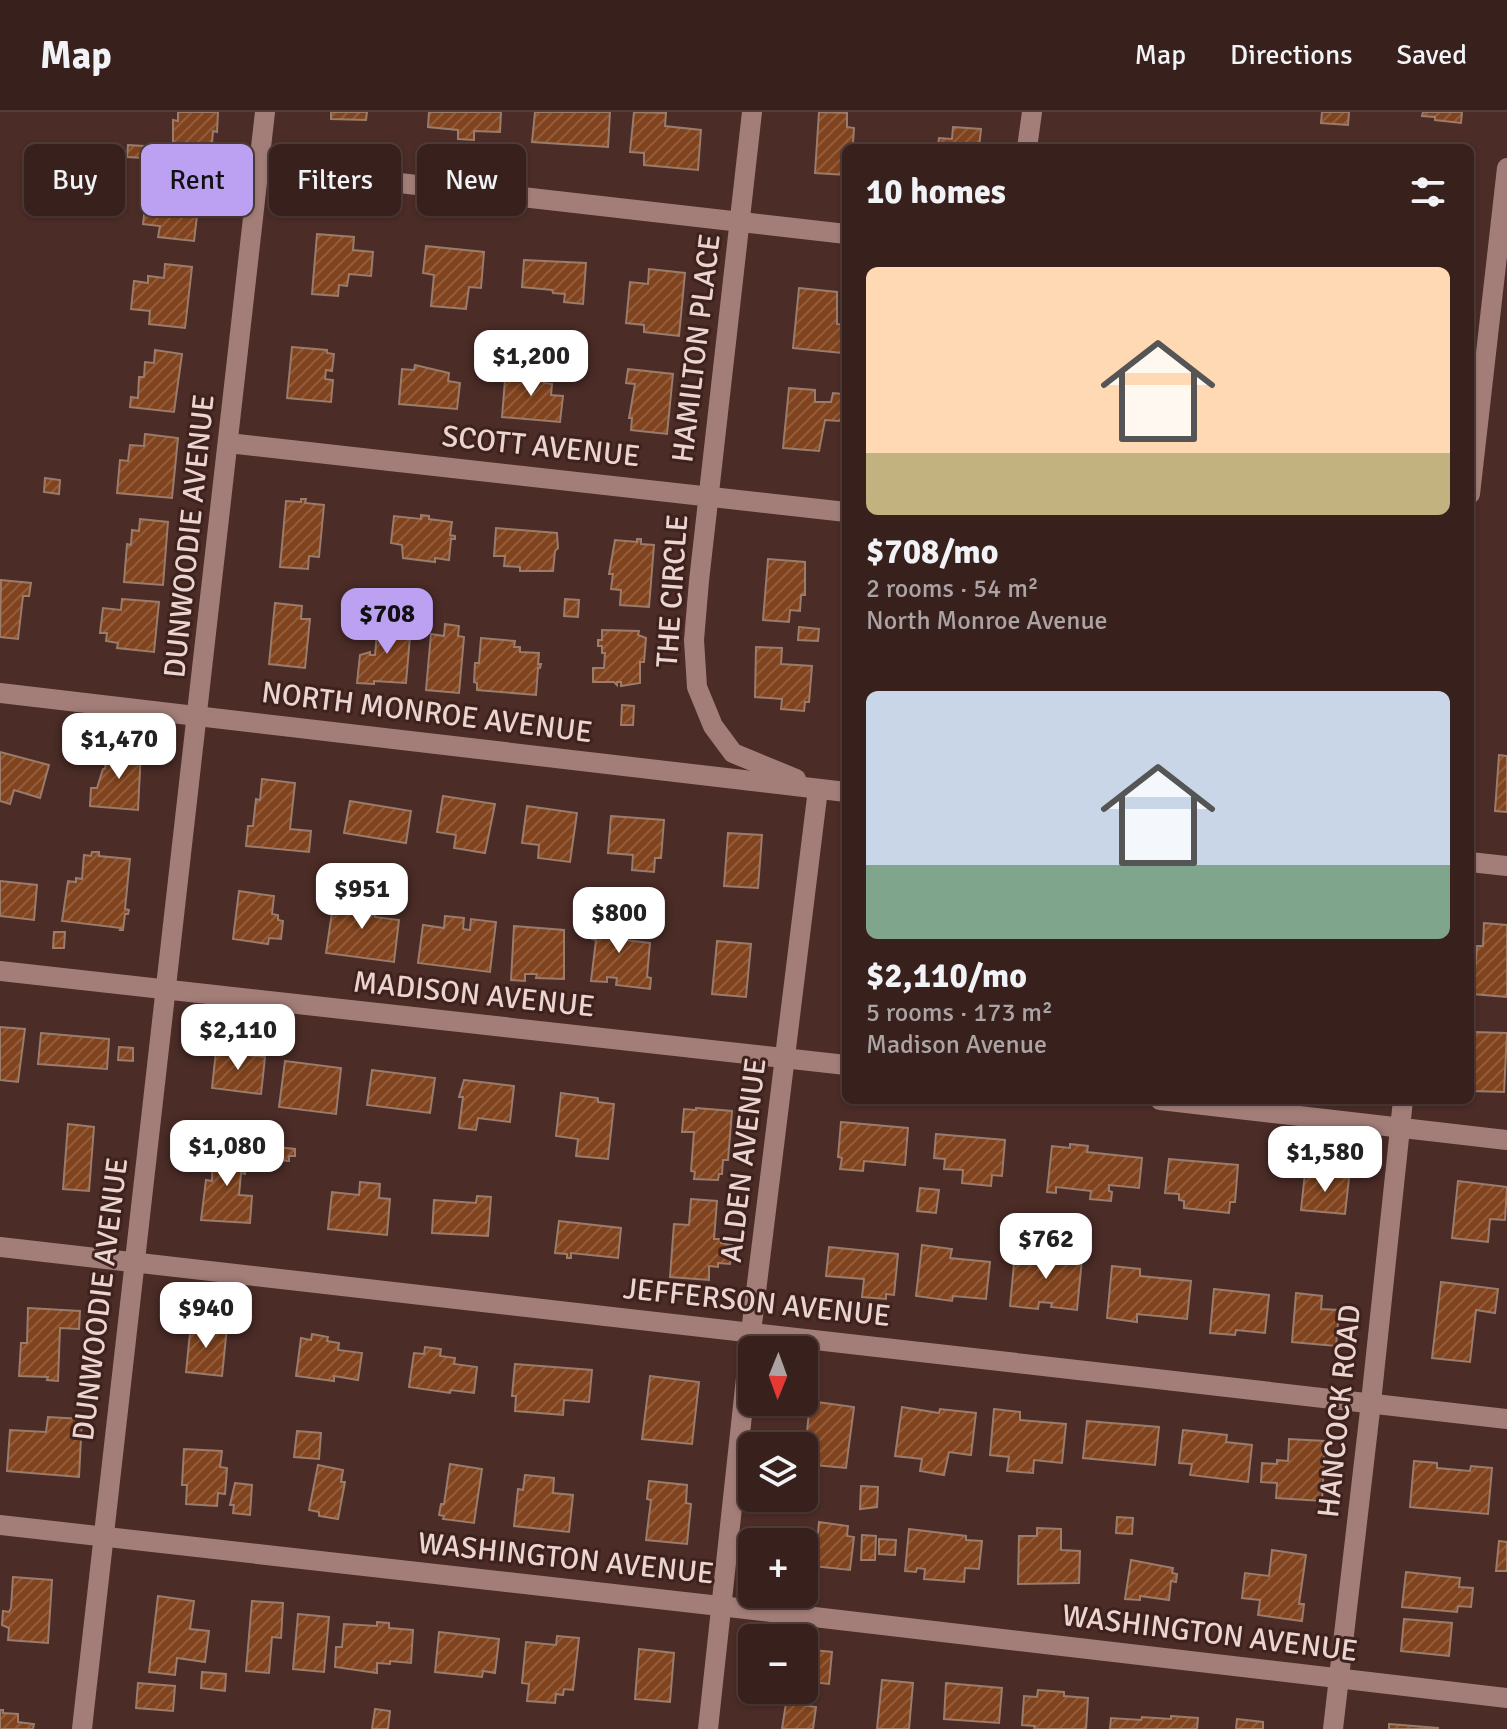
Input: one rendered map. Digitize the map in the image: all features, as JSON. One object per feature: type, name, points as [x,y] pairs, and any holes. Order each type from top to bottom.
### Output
[{"type":"street","name":"DUNWOODIE AVENUE","points":[[82,1729],[200,715],[265,112]]},
{"type":"street","name":"HAMILTON PLACE","points":[[709,495],[752,112]]},
{"type":"street","points":[[1028,144],[1032,112]]},
{"type":"street","points":[[259,167],[842,234]]},
{"type":"street","points":[[1474,420],[1480,309],[1507,168]]},
{"type":"street","name":"SCOTT AVENUE","points":[[228,443],[842,512]]},
{"type":"street","name":"THE CIRCLE","points":[[709,495],[694,640],[697,687],[713,726],[733,753],[818,789]]},
{"type":"street","name":"NORTH MONROE AVENUE","points":[[0,693],[842,792]]},
{"type":"street","points":[[818,789],[842,785]]},
{"type":"street","name":"ALDEN AVENUE","points":[[708,1729],[751,1332],[818,789]]},
{"type":"street","points":[[1474,862],[1507,866]]},
{"type":"street","name":"MADISON AVENUE","points":[[0,971],[842,1065]]},
{"type":"street","points":[[1196,1104],[1507,1140]]},
{"type":"street","name":"HANCOCK ROAD","points":[[1333,1729],[1403,1104]]},
{"type":"street","name":"JEFFERSON AVENUE","points":[[0,1247],[1507,1419]]},
{"type":"street","name":"WASHINGTON AVENUE","points":[[0,1525],[1507,1698]]},
{"type":"building","points":[[178,112],[218,112],[217,132],[213,131],[212,144],[173,144],[173,120],[178,121]]},
{"type":"building","points":[[331,112],[367,112],[366,120],[331,119]]},
{"type":"building","points":[[429,112],[501,112],[500,132],[474,131],[474,140],[458,139],[458,130],[428,127]]},
{"type":"building","points":[[535,112],[610,112],[608,147],[532,142]]},
{"type":"building","points":[[634,112],[666,113],[665,126],[701,130],[698,170],[644,165],[644,153],[630,152]]},
{"type":"building","points":[[819,112],[847,113],[847,127],[854,128],[853,143],[856,144],[842,144],[842,175],[815,173]]},
{"type":"building","points":[[1322,112],[1349,112],[1348,125],[1321,123]]},
{"type":"building","points":[[1423,112],[1462,112],[1461,123],[1435,120],[1435,117],[1422,116]]},
{"type":"building","points":[[953,127],[981,129],[979,144],[938,144],[939,138],[952,139]]},
{"type":"building","points":[[128,145],[141,146],[141,158],[127,157]]},
{"type":"building","points":[[144,216],[197,216],[194,241],[158,237],[160,226],[143,224]]},
{"type":"building","points":[[317,234],[354,237],[353,250],[373,252],[371,276],[349,274],[347,286],[339,285],[338,296],[312,294]]},
{"type":"building","points":[[426,246],[484,252],[481,288],[469,287],[466,309],[431,306],[434,275],[423,273]]},
{"type":"building","points":[[524,260],[586,263],[583,304],[564,302],[565,294],[553,293],[552,290],[522,287]]},
{"type":"building","points":[[165,264],[192,267],[185,328],[149,324],[150,311],[131,309],[134,281],[148,283],[148,276],[164,278]]},
{"type":"building","points":[[649,269],[685,273],[679,336],[644,332],[644,325],[626,323],[630,282],[648,284]]},
{"type":"building","points":[[799,288],[837,292],[837,324],[842,325],[842,353],[793,348]]},
{"type":"building","points":[[292,347],[327,350],[327,353],[334,354],[332,371],[326,370],[325,379],[333,380],[331,402],[287,398]]},
{"type":"building","points":[[155,350],[182,354],[174,412],[130,407],[131,397],[138,398],[139,377],[144,377],[145,362],[154,363]]},
{"type":"building","points":[[415,365],[449,373],[448,381],[460,383],[457,409],[399,404],[402,369],[414,370]]},
{"type":"building","points":[[517,368],[545,371],[544,383],[552,384],[551,395],[563,396],[560,422],[502,417],[505,380],[516,381]]},
{"type":"building","points":[[628,369],[673,374],[667,434],[631,430],[632,418],[629,418],[635,384],[626,383]]},
{"type":"building","points":[[789,388],[815,390],[815,402],[831,402],[833,393],[842,394],[842,417],[839,421],[825,420],[819,451],[783,448]]},
{"type":"building","points":[[145,434],[178,438],[172,498],[117,493],[120,460],[128,461],[130,445],[144,446]]},
{"type":"building","points":[[45,478],[60,480],[59,494],[44,492]]},
{"type":"building","points":[[301,499],[306,499],[305,503],[324,505],[319,557],[309,556],[308,569],[280,567],[286,501],[301,502]]},
{"type":"building","points":[[421,515],[452,522],[450,535],[455,539],[451,539],[449,560],[435,558],[435,562],[403,558],[402,545],[391,543],[394,516],[421,519]]},
{"type":"building","points":[[140,519],[168,522],[163,585],[124,582],[127,544],[131,545],[132,530],[139,531]]},
{"type":"building","points":[[496,528],[557,533],[558,548],[553,571],[520,571],[520,567],[504,566],[505,556],[494,556]]},
{"type":"building","points":[[641,539],[641,544],[654,545],[649,607],[620,605],[621,590],[611,589],[613,574],[609,574],[615,540],[637,542]]},
{"type":"building","points":[[768,559],[805,562],[805,595],[801,595],[800,611],[790,610],[789,622],[763,620]]},
{"type":"building","points":[[1,580],[31,583],[29,596],[23,596],[18,639],[0,637]]},
{"type":"building","points":[[122,599],[159,602],[154,652],[117,648],[118,643],[106,641],[107,633],[100,633],[103,608],[121,610]]},
{"type":"building","points":[[565,599],[579,600],[578,617],[564,616]]},
{"type":"building","points":[[275,603],[302,606],[301,619],[310,619],[305,668],[269,664]]},
{"type":"building","points":[[378,622],[411,625],[406,683],[357,683],[360,655],[370,652],[370,655],[375,655]]},
{"type":"building","points":[[445,624],[459,626],[458,636],[464,637],[459,693],[426,690],[431,634],[444,636]]},
{"type":"building","points":[[799,627],[819,629],[818,641],[798,640]]},
{"type":"building","points":[[602,630],[639,631],[638,635],[646,638],[644,662],[640,662],[640,683],[621,686],[621,682],[617,685],[614,682],[593,682],[593,668],[604,668],[605,653],[602,653],[602,646],[598,646],[598,640],[602,640]]},
{"type":"building","points":[[481,638],[515,641],[514,647],[520,647],[520,652],[539,653],[538,664],[541,664],[536,695],[477,690],[477,683],[474,682],[475,663],[479,663]]},
{"type":"building","points":[[756,647],[782,648],[781,664],[812,666],[809,702],[805,702],[804,711],[781,709],[782,699],[755,697]]},
{"type":"building","points":[[622,705],[634,706],[633,725],[621,725]]},
{"type":"building","points":[[108,747],[141,750],[138,810],[90,806],[91,788],[97,788],[105,769]]},
{"type":"building","points":[[0,752],[49,765],[40,798],[14,790],[10,804],[0,801]]},
{"type":"building","points":[[1499,755],[1507,756],[1507,812],[1495,811]]},
{"type":"building","points":[[262,779],[295,783],[290,829],[311,831],[309,852],[246,846],[248,826],[253,826],[256,799],[260,800]]},
{"type":"building","points":[[443,796],[495,804],[485,853],[454,848],[456,835],[437,832]]},
{"type":"building","points":[[350,801],[411,811],[406,843],[344,833]]},
{"type":"building","points":[[527,806],[577,813],[570,862],[538,858],[539,845],[522,843]]},
{"type":"building","points":[[611,816],[664,820],[661,858],[655,858],[654,872],[632,870],[633,855],[608,853]]},
{"type":"building","points":[[728,833],[762,835],[758,888],[724,886]]},
{"type":"building","points":[[92,852],[99,852],[99,856],[130,859],[125,909],[129,910],[125,914],[123,930],[62,921],[68,881],[82,879],[84,855],[91,856]]},
{"type":"building","points":[[0,881],[37,885],[34,920],[0,916]]},
{"type":"building","points":[[239,891],[274,896],[272,914],[283,921],[281,939],[269,938],[268,944],[233,939]]},
{"type":"building","points":[[349,894],[374,897],[375,917],[399,920],[394,962],[326,953],[333,906],[347,908]]},
{"type":"building","points":[[445,916],[464,918],[463,929],[470,930],[471,919],[496,922],[490,972],[418,963],[423,925],[444,928]]},
{"type":"building","points":[[599,917],[627,919],[625,940],[650,943],[647,977],[651,978],[650,989],[616,985],[617,978],[607,977],[607,982],[591,981],[596,940],[592,939],[593,927],[598,927]]},
{"type":"building","points":[[1484,923],[1507,925],[1507,997],[1474,994],[1477,946],[1483,946]]},
{"type":"building","points":[[514,926],[564,930],[564,979],[536,978],[537,974],[525,974],[525,981],[511,980]]},
{"type":"building","points":[[54,932],[65,932],[64,948],[53,948]]},
{"type":"building","points":[[717,941],[751,944],[746,997],[712,994]]},
{"type":"building","points":[[0,1027],[25,1029],[18,1082],[0,1080]]},
{"type":"building","points":[[1474,1032],[1507,1033],[1504,1092],[1474,1091]]},
{"type":"building","points":[[41,1033],[109,1039],[107,1069],[38,1064]]},
{"type":"building","points":[[119,1047],[133,1048],[133,1061],[118,1060]]},
{"type":"building","points":[[216,1051],[265,1057],[261,1094],[212,1088]]},
{"type":"building","points":[[285,1061],[341,1068],[336,1114],[279,1107]]},
{"type":"building","points":[[372,1070],[435,1078],[430,1113],[367,1105]]},
{"type":"building","points":[[464,1080],[514,1086],[510,1122],[478,1118],[476,1130],[459,1128],[463,1097],[459,1097]]},
{"type":"building","points":[[561,1093],[598,1098],[598,1102],[614,1104],[608,1159],[576,1156],[578,1139],[556,1136]]},
{"type":"building","points":[[684,1109],[732,1111],[728,1160],[723,1160],[722,1174],[719,1174],[718,1180],[694,1179],[695,1172],[691,1171],[694,1132],[682,1132]]},
{"type":"building","points":[[841,1122],[908,1128],[905,1165],[864,1161],[863,1171],[840,1169]]},
{"type":"building","points":[[68,1124],[94,1127],[89,1191],[63,1189]]},
{"type":"building","points":[[936,1134],[1005,1140],[1002,1176],[992,1175],[991,1186],[962,1183],[963,1170],[944,1169],[945,1159],[934,1158]]},
{"type":"building","points":[[1070,1144],[1088,1146],[1087,1152],[1142,1158],[1139,1188],[1109,1185],[1111,1201],[1090,1199],[1091,1191],[1056,1187],[1056,1193],[1047,1192],[1052,1146],[1070,1148]]},
{"type":"building","points":[[213,1147],[247,1149],[239,1195],[252,1196],[250,1223],[201,1220],[206,1180],[212,1181]]},
{"type":"building","points":[[277,1147],[295,1149],[295,1156],[289,1156],[289,1161],[276,1160]]},
{"type":"building","points":[[1169,1159],[1238,1165],[1235,1202],[1230,1202],[1229,1213],[1184,1208],[1179,1194],[1165,1193]]},
{"type":"building","points":[[1305,1173],[1349,1178],[1345,1214],[1301,1210]]},
{"type":"building","points":[[1458,1181],[1507,1187],[1505,1220],[1490,1219],[1488,1242],[1452,1238]]},
{"type":"building","points":[[360,1182],[380,1184],[379,1198],[390,1199],[387,1235],[328,1229],[332,1192],[359,1195]]},
{"type":"building","points":[[920,1188],[939,1190],[936,1213],[917,1211]]},
{"type":"building","points":[[477,1196],[491,1197],[488,1236],[432,1233],[434,1200],[476,1203]]},
{"type":"building","points":[[691,1199],[717,1201],[714,1239],[722,1239],[721,1243],[732,1245],[730,1264],[709,1266],[709,1280],[670,1277],[674,1224],[689,1225]]},
{"type":"building","points":[[559,1221],[621,1228],[618,1258],[571,1253],[571,1258],[567,1258],[567,1254],[555,1253]]},
{"type":"building","points":[[922,1245],[952,1249],[950,1258],[990,1262],[986,1299],[953,1296],[952,1301],[916,1296]]},
{"type":"building","points":[[829,1247],[898,1254],[894,1295],[886,1294],[886,1299],[862,1297],[864,1279],[826,1276]]},
{"type":"building","points":[[1015,1253],[1082,1259],[1077,1310],[1051,1307],[1052,1303],[1039,1302],[1038,1309],[1010,1306]]},
{"type":"building","points":[[1112,1266],[1140,1269],[1140,1276],[1191,1281],[1187,1319],[1137,1314],[1137,1322],[1107,1318]]},
{"type":"building","points":[[1441,1282],[1498,1289],[1495,1313],[1476,1310],[1470,1362],[1432,1358]]},
{"type":"building","points":[[1214,1289],[1269,1295],[1265,1333],[1236,1330],[1235,1335],[1210,1333]]},
{"type":"building","points":[[1296,1293],[1322,1296],[1321,1309],[1339,1310],[1336,1346],[1292,1342]]},
{"type":"building","points":[[28,1308],[80,1311],[79,1329],[60,1328],[58,1381],[47,1380],[48,1377],[19,1376],[21,1343],[27,1343]]},
{"type":"building","points":[[191,1323],[227,1327],[222,1376],[186,1372]]},
{"type":"building","points":[[312,1334],[339,1343],[338,1350],[362,1353],[358,1380],[334,1376],[334,1381],[296,1376],[301,1338],[311,1340]]},
{"type":"building","points":[[425,1347],[441,1349],[440,1356],[455,1358],[454,1364],[477,1367],[474,1393],[409,1387],[414,1353],[424,1354]]},
{"type":"building","points":[[515,1364],[592,1370],[589,1402],[564,1400],[563,1415],[515,1411],[516,1396],[512,1396]]},
{"type":"building","points":[[650,1376],[699,1382],[692,1444],[642,1439]]},
{"type":"building","points":[[818,1402],[854,1407],[846,1468],[818,1465],[818,1432],[807,1432],[809,1416],[818,1416]]},
{"type":"building","points":[[902,1407],[939,1413],[940,1409],[976,1413],[971,1455],[949,1452],[944,1475],[920,1471],[922,1459],[895,1456]]},
{"type":"building","points":[[994,1409],[1020,1412],[1020,1420],[1066,1424],[1062,1463],[1034,1460],[1033,1473],[1007,1471],[1009,1457],[990,1455]]},
{"type":"building","points":[[48,1417],[82,1419],[79,1477],[7,1471],[10,1430],[46,1432]]},
{"type":"building","points":[[1087,1421],[1159,1427],[1155,1465],[1083,1458]]},
{"type":"building","points":[[1183,1430],[1227,1435],[1226,1442],[1252,1445],[1248,1482],[1190,1475],[1192,1464],[1179,1463]]},
{"type":"building","points":[[297,1431],[321,1433],[319,1459],[294,1457]]},
{"type":"building","points":[[1289,1439],[1325,1441],[1322,1501],[1276,1498],[1277,1483],[1261,1482],[1262,1463],[1288,1461]]},
{"type":"building","points":[[184,1449],[222,1451],[220,1467],[227,1468],[225,1494],[218,1493],[217,1506],[186,1504],[187,1485],[182,1485]]},
{"type":"building","points":[[1414,1461],[1437,1463],[1437,1468],[1470,1471],[1471,1466],[1492,1468],[1488,1514],[1410,1507]]},
{"type":"building","points":[[450,1464],[482,1469],[474,1523],[443,1519],[444,1516],[439,1515],[441,1504],[444,1504]]},
{"type":"building","points":[[318,1465],[343,1470],[341,1482],[345,1482],[338,1519],[319,1516],[319,1512],[309,1510]]},
{"type":"building","points":[[525,1475],[554,1478],[553,1493],[573,1495],[569,1532],[514,1526],[518,1489],[523,1490]]},
{"type":"building","points":[[649,1481],[687,1485],[686,1503],[691,1504],[687,1544],[646,1540],[651,1500],[647,1499]]},
{"type":"building","points":[[235,1483],[252,1485],[250,1515],[233,1513],[234,1505],[230,1505]]},
{"type":"building","points":[[861,1486],[878,1487],[877,1507],[860,1509]]},
{"type":"building","points":[[1117,1517],[1133,1518],[1132,1534],[1116,1533]]},
{"type":"building","points":[[819,1522],[848,1526],[847,1536],[854,1537],[850,1570],[818,1567]]},
{"type":"building","points":[[1037,1528],[1061,1529],[1061,1550],[1080,1551],[1079,1583],[1018,1584],[1019,1536],[1037,1536]]},
{"type":"building","points":[[909,1529],[982,1541],[979,1569],[965,1568],[964,1582],[924,1579],[925,1569],[905,1571]]},
{"type":"building","points":[[862,1535],[876,1536],[875,1560],[861,1560]]},
{"type":"building","points":[[879,1539],[896,1540],[895,1555],[879,1554]]},
{"type":"building","points":[[1499,1541],[1507,1542],[1507,1571],[1496,1571]]},
{"type":"building","points":[[1272,1550],[1306,1555],[1299,1604],[1304,1604],[1302,1621],[1258,1615],[1260,1600],[1242,1598],[1245,1573],[1269,1576]]},
{"type":"building","points":[[1131,1560],[1173,1568],[1172,1573],[1177,1574],[1176,1582],[1171,1581],[1169,1600],[1140,1596],[1140,1600],[1125,1599]]},
{"type":"building","points":[[1406,1572],[1460,1578],[1459,1587],[1473,1588],[1471,1607],[1458,1606],[1457,1612],[1402,1607]]},
{"type":"building","points":[[13,1577],[52,1580],[48,1643],[8,1640],[9,1628],[2,1625],[3,1611],[9,1612],[11,1608]]},
{"type":"building","points":[[158,1596],[194,1601],[190,1629],[209,1631],[205,1662],[177,1658],[175,1675],[149,1672]]},
{"type":"building","points":[[252,1601],[283,1603],[281,1638],[272,1637],[269,1673],[246,1671]]},
{"type":"building","points":[[298,1614],[329,1617],[324,1672],[293,1669]]},
{"type":"building","points":[[1404,1619],[1452,1623],[1449,1656],[1401,1651]]},
{"type":"building","points":[[377,1622],[389,1623],[389,1628],[413,1630],[411,1663],[377,1663],[377,1673],[335,1667],[336,1647],[342,1647],[344,1624],[377,1626]]},
{"type":"building","points":[[439,1632],[499,1639],[495,1673],[483,1671],[482,1677],[435,1672]]},
{"type":"building","points":[[557,1636],[579,1638],[573,1690],[564,1689],[563,1695],[556,1694],[555,1703],[527,1701],[529,1684],[522,1683],[526,1642],[556,1645]]},
{"type":"building","points":[[639,1649],[674,1653],[670,1702],[635,1699]]},
{"type":"building","points":[[818,1650],[832,1652],[829,1684],[818,1683]]},
{"type":"building","points":[[202,1672],[226,1674],[225,1691],[201,1688]]},
{"type":"building","points":[[882,1680],[913,1683],[909,1729],[877,1729]]},
{"type":"building","points":[[138,1683],[175,1686],[173,1711],[136,1708]]},
{"type":"building","points":[[946,1683],[1002,1688],[999,1723],[944,1719]]},
{"type":"building","points":[[1038,1690],[1088,1698],[1086,1729],[1034,1729],[1035,1726],[1022,1725],[1024,1696],[1037,1697]]},
{"type":"building","points":[[786,1704],[816,1707],[813,1729],[782,1729]]},
{"type":"building","points":[[375,1709],[390,1711],[388,1729],[372,1729]]},
{"type":"building","points":[[0,1710],[18,1714],[18,1722],[34,1724],[33,1729],[0,1729]]},
{"type":"building","points":[[1171,1716],[1198,1718],[1197,1729],[1110,1729],[1111,1718],[1171,1719]]},
{"type":"building","points":[[1237,1719],[1263,1722],[1263,1729],[1236,1729]]},
{"type":"building","points":[[1389,1724],[1438,1728],[1438,1729],[1389,1729]]}]
